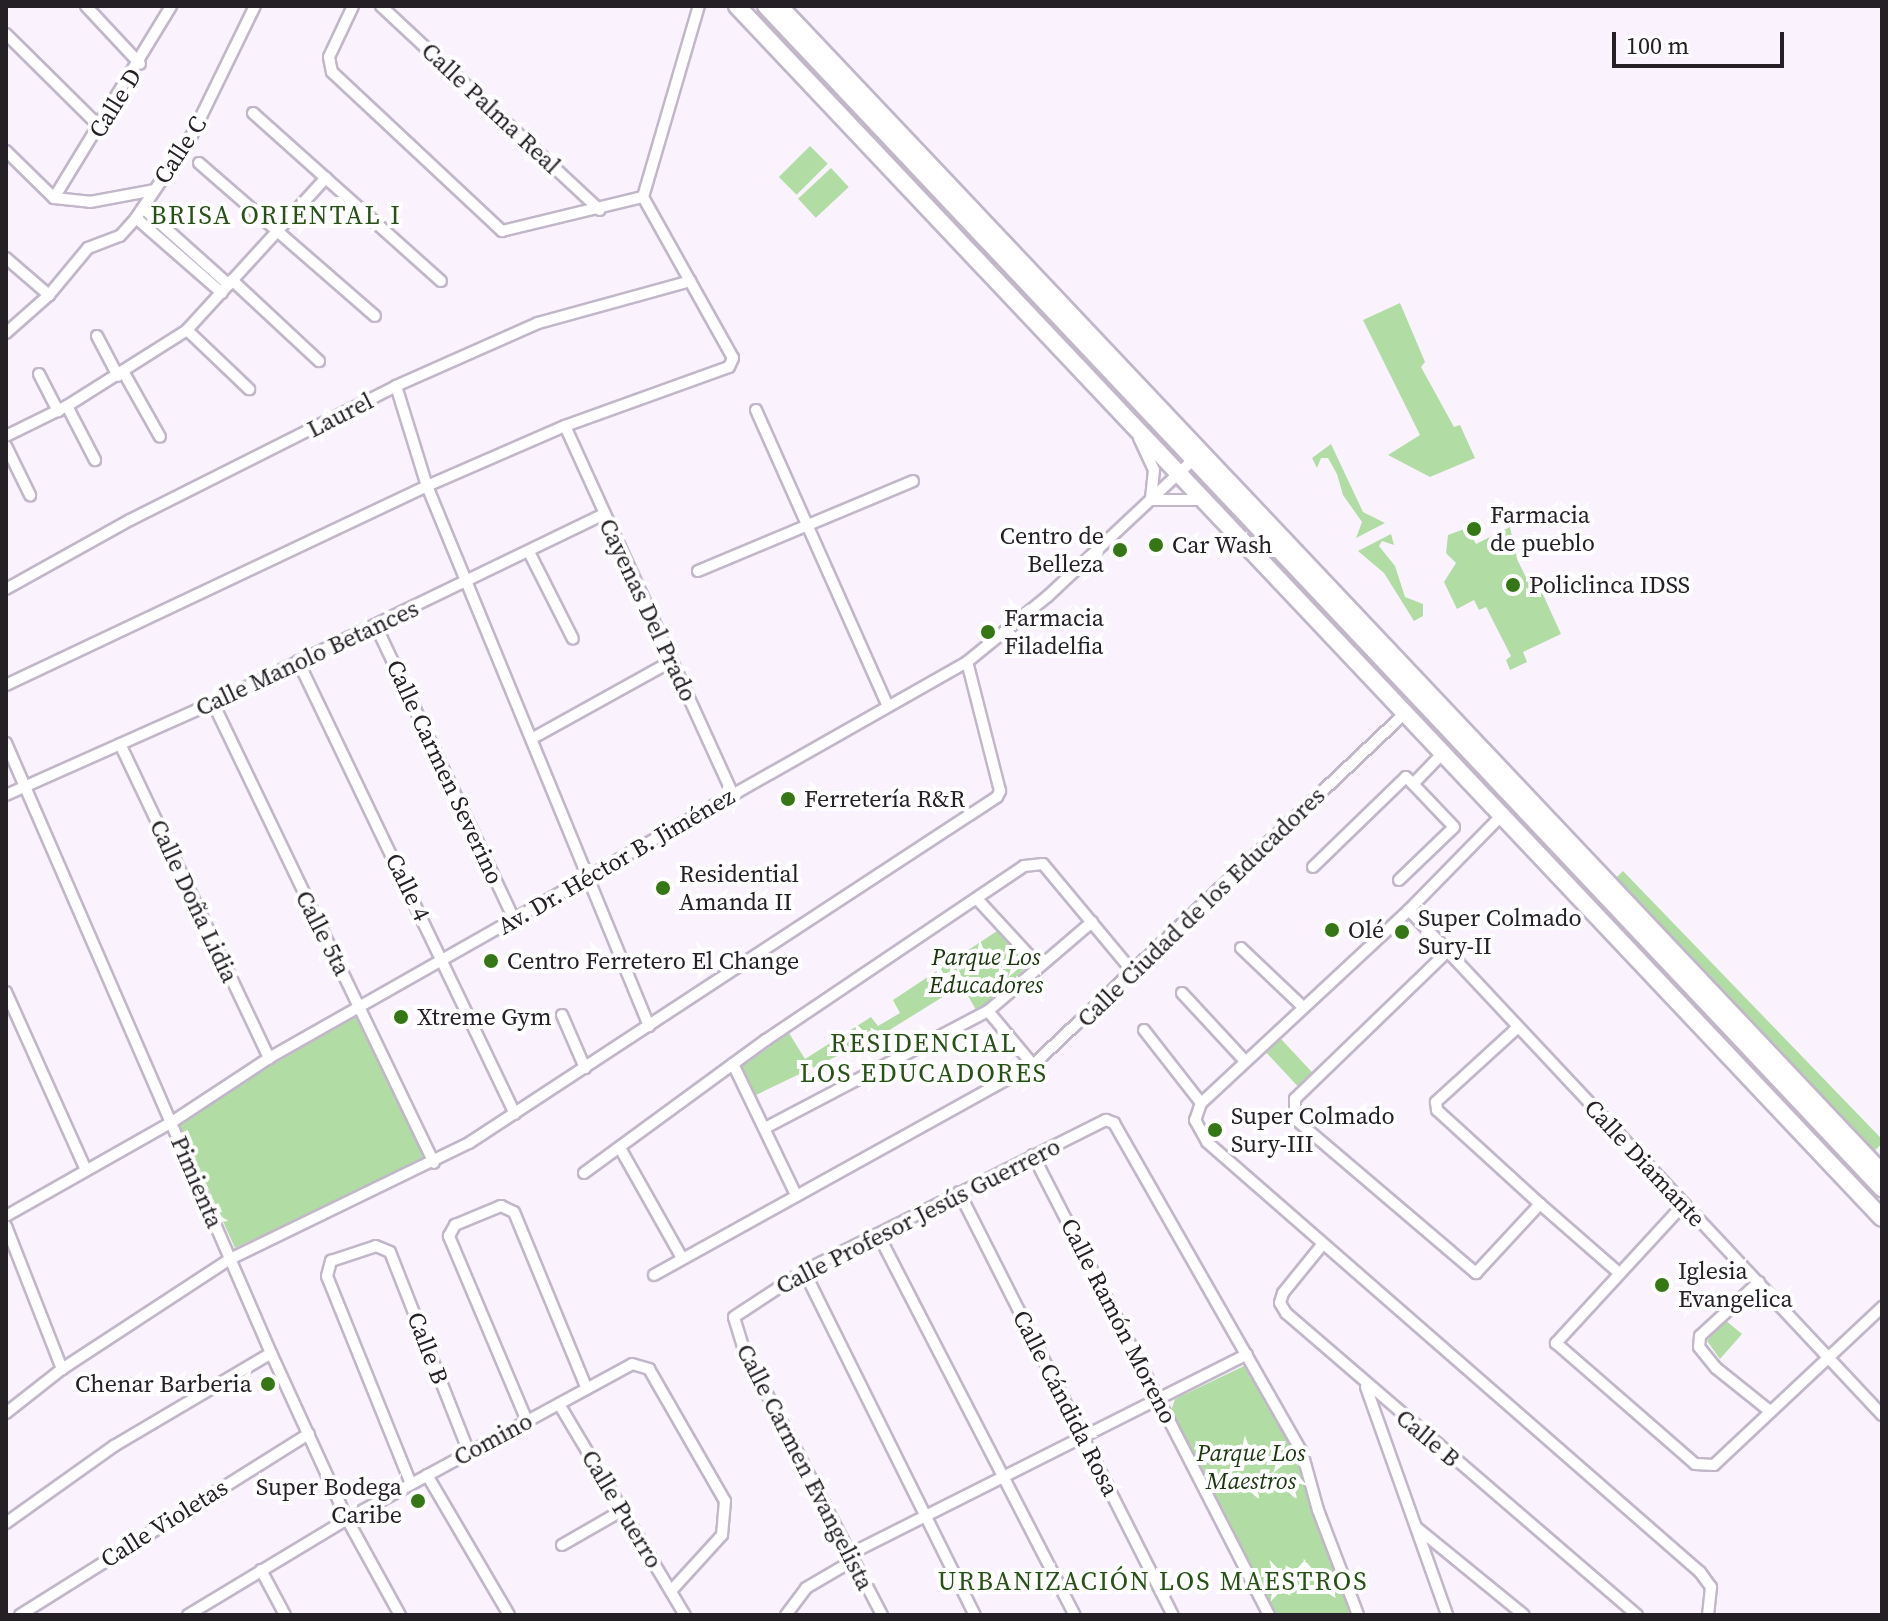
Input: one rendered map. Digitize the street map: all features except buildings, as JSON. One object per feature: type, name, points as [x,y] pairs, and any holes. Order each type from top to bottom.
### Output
[{"type":"main road","points":[[737,6],[1882,1218]]},
{"type":"main road","points":[[766,6],[1882,1188]]},
{"type":"street","points":[[86,6],[140,64]]},
{"type":"street","name":"Calle D","points":[[54,198],[140,64],[171,6]]},
{"type":"street","name":"Calle C","points":[[6,333],[49,295],[88,248],[120,236],[136,218],[228,70],[255,6]]},
{"type":"street","points":[[353,6],[329,57],[332,72],[508,233],[643,197]]},
{"type":"street","name":"Calle Palma Real","points":[[381,6],[600,210]]},
{"type":"street","points":[[6,685],[427,486],[565,426],[729,367],[733,358],[643,197],[699,6]]},
{"type":"street","points":[[782,6],[1882,1170]]},
{"type":"street","points":[[6,34],[100,127]]},
{"type":"street","points":[[253,113],[441,281]]},
{"type":"street","points":[[6,151],[54,198],[90,202],[154,190]]},
{"type":"street","points":[[199,163],[375,316]]},
{"type":"street","points":[[6,436],[121,374],[187,330],[326,178]]},
{"type":"street","points":[[143,208],[228,286]]},
{"type":"street","points":[[136,218],[228,286],[319,361]]},
{"type":"street","points":[[6,258],[49,295]]},
{"type":"street","name":"Laurel","points":[[6,589],[130,520],[396,386],[538,323],[690,281]]},
{"type":"street","points":[[187,330],[249,389]]},
{"type":"street","points":[[97,336],[160,437]]},
{"type":"street","points":[[39,374],[95,460]]},
{"type":"street","points":[[396,386],[427,486],[649,1026]]},
{"type":"street","points":[[756,410],[888,706]]},
{"type":"street","name":"Cayenas Del Prado","points":[[565,426],[670,662],[733,794]]},
{"type":"street","points":[[1132,426],[1154,470],[1151,500],[1202,501]]},
{"type":"street","points":[[6,446],[30,495]]},
{"type":"street","name":"Av. Dr. Héctor B. Jiménez","points":[[6,1216],[172,1122],[269,1058],[967,662],[1193,460]]},
{"type":"street","points":[[698,571],[913,481]]},
{"type":"street","name":"Calle Manolo Betances","points":[[6,795],[213,703],[604,514]]},
{"type":"street","points":[[529,552],[573,639]]},
{"type":"street","name":"Calle Carmen Severino","points":[[376,626],[514,919]]},
{"type":"street","name":"Calle 4","points":[[298,661],[444,959],[515,1114]]},
{"type":"street","points":[[533,738],[670,662]]},
{"type":"street","points":[[6,1413],[62,1369],[230,1259],[434,1163],[515,1114],[999,794],[967,662]]},
{"type":"street","name":"Calle 5ta","points":[[213,703],[434,1163]]},
{"type":"street","name":"Calle Ciudad de los Educadores","points":[[654,1275],[1033,1065],[1404,714]]},
{"type":"street","name":"Pimienta","points":[[6,743],[271,1353],[347,1519],[400,1615]]},
{"type":"street","name":"Calle Doña Lidia","points":[[120,744],[269,1058]]},
{"type":"street","points":[[1413,784],[1442,754]]},
{"type":"street","points":[[1313,867],[1406,777],[1454,827],[1399,880]]},
{"type":"street","points":[[1501,816],[1409,910],[1244,1060],[1201,1103],[1195,1120],[1199,1134],[1322,1245],[1700,1572],[1711,1587],[1708,1615]]},
{"type":"street","points":[[584,1173],[733,1064],[1036,863],[1043,864],[1133,972]]},
{"type":"street","points":[[978,900],[1039,966]]},
{"type":"street","name":"Calle Diamante","points":[[1409,910],[1882,1415]]},
{"type":"street","points":[[765,1128],[988,1011],[1092,922]]},
{"type":"street","points":[[1241,948],[1302,1006]]},
{"type":"street","points":[[1446,953],[1295,1099],[1295,1119],[1476,1273],[1540,1204]]},
{"type":"street","points":[[6,992],[86,1170]]},
{"type":"street","points":[[1182,993],[1244,1060]]},
{"type":"street","points":[[988,1011],[1033,1065]]},
{"type":"street","points":[[562,1015],[585,1068]]},
{"type":"street","points":[[1517,1028],[1436,1102],[1437,1110],[1618,1272]]},
{"type":"street","points":[[1144,1030],[1201,1103]]},
{"type":"street","points":[[733,1064],[796,1195]]},
{"type":"street","name":"Calle Profesor Jesús Guerrero","points":[[734,1317],[804,1271],[1106,1120],[1114,1123],[1247,1354]]},
{"type":"street","points":[[620,1148],[682,1258]]},
{"type":"street","name":"Calle Ramón Moreno","points":[[1033,1155],[1269,1615]]},
{"type":"street","name":"Calle Cándida Rosa","points":[[959,1192],[1173,1615]]},
{"type":"street","points":[[1683,1205],[1558,1336],[1556,1343],[1703,1468],[1714,1465],[1882,1307]]},
{"type":"street","points":[[527,1421],[449,1236],[455,1225],[501,1206],[514,1212],[587,1389]]},
{"type":"street","points":[[6,1226],[62,1369]]},
{"type":"street","points":[[878,1234],[1075,1615]]},
{"type":"street","name":"Calle B","points":[[1322,1245],[1280,1303],[1366,1386],[1637,1615]]},
{"type":"street","name":"Calle B","points":[[411,1484],[326,1267],[383,1246],[390,1252],[469,1453]]},
{"type":"street","points":[[804,1271],[975,1615]]},
{"type":"street","points":[[1759,1282],[1700,1336],[1699,1347],[1716,1368],[1771,1412]]},
{"type":"street","name":"Calle Carmen Evangelista","points":[[734,1317],[744,1350],[882,1615]]},
{"type":"street","points":[[6,1523],[114,1446],[271,1353]]},
{"type":"street","points":[[786,1615],[806,1588],[853,1556],[1082,1435],[1247,1354],[1302,1452],[1358,1615]]},
{"type":"street","name":"Comino","points":[[188,1615],[347,1519],[587,1389],[641,1365],[649,1369],[725,1501],[722,1535],[671,1591]]},
{"type":"street","points":[[1366,1386],[1447,1615]]},
{"type":"street","name":"Calle Puerro","points":[[559,1404],[685,1615]]},
{"type":"street","name":"Calle Violetas","points":[[20,1615],[309,1434]]},
{"type":"street","points":[[427,1475],[509,1615]]},
{"type":"street","points":[[562,1545],[623,1510]]},
{"type":"street","points":[[1415,1526],[1524,1615]]},
{"type":"street","points":[[261,1570],[285,1615]]},
{"type":"green space","points":[[810,146],[828,164],[797,195],[779,177]]},
{"type":"green space","points":[[831,168],[849,187],[816,218],[798,199]]},
{"type":"green space","points":[[1400,303],[1425,362],[1421,367],[1454,427],[1460,425],[1475,458],[1430,477],[1388,455],[1420,435],[1363,320]]},
{"type":"green space","points":[[1331,444],[1363,512],[1385,523],[1356,538],[1362,522],[1343,495],[1337,474],[1328,458],[1321,458],[1317,468],[1312,458]]},
{"type":"green space","points":[[1510,527],[1517,559],[1532,590],[1540,588],[1561,634],[1523,652],[1527,662],[1510,670],[1506,660],[1511,656],[1486,607],[1479,610],[1474,600],[1457,609],[1444,582],[1456,563],[1446,553],[1448,535],[1467,528],[1476,544]]},
{"type":"green space","points":[[1391,534],[1394,545],[1382,541],[1379,546],[1395,566],[1405,597],[1423,604],[1423,616],[1414,621],[1384,573],[1358,551]]},
{"type":"green space","points":[[1623,871],[1882,1139],[1882,1144],[1863,1162],[1602,891]]},
{"type":"green space","name":"Parque Los Educadores","points":[[997,931],[1028,965],[995,999],[976,1010],[962,985],[883,1034],[756,1095],[741,1067],[789,1033],[805,1059],[871,1017],[878,1026],[900,1013],[893,1000]]},
{"type":"green space","points":[[356,1017],[431,1157],[235,1248],[177,1119]]},
{"type":"green space","points":[[1281,1039],[1313,1073],[1298,1087],[1266,1053]]},
{"type":"green space","points":[[1725,1320],[1742,1334],[1720,1359],[1707,1341]]},
{"type":"green space","name":"Parque Los Maestros","points":[[1244,1366],[1296,1453],[1350,1615],[1276,1615],[1171,1411],[1175,1399]]},
{"type":"place","name":"Farmacia de pueblo","points":[[1474,529]]},
{"type":"place","name":"Car Wash","points":[[1156,545]]},
{"type":"place","name":"Centro de Belleza","points":[[1120,550]]},
{"type":"place","name":"Policlinca IDSS","points":[[1513,585]]},
{"type":"place","name":"Farmacia Filadelfia","points":[[988,632]]},
{"type":"place","name":"Ferretería R&R","points":[[788,799]]},
{"type":"place","name":"Residential Amanda II","points":[[663,888]]},
{"type":"place","name":"Olé","points":[[1332,930]]},
{"type":"place","name":"Super Colmado Sury-II","points":[[1402,932]]},
{"type":"place","name":"Centro Ferretero El Change","points":[[491,961]]},
{"type":"place","name":"Xtreme Gym","points":[[401,1017]]},
{"type":"place","name":"Super Colmado Sury-III","points":[[1215,1130]]},
{"type":"place","name":"Iglesia Evangelica","points":[[1662,1285]]},
{"type":"place","name":"Chenar Barberia","points":[[268,1384]]},
{"type":"place","name":"Super Bodega Caribe","points":[[418,1501]]},
{"type":"district","name":"BRISA ORIENTAL I","points":[[276,216]]},
{"type":"district","name":"RESIDENCIAL LOS EDUCADORES","points":[[924,1059]]},
{"type":"district","name":"URBANIZACIÓN LOS MAESTROS","points":[[1153,1582]]}]
